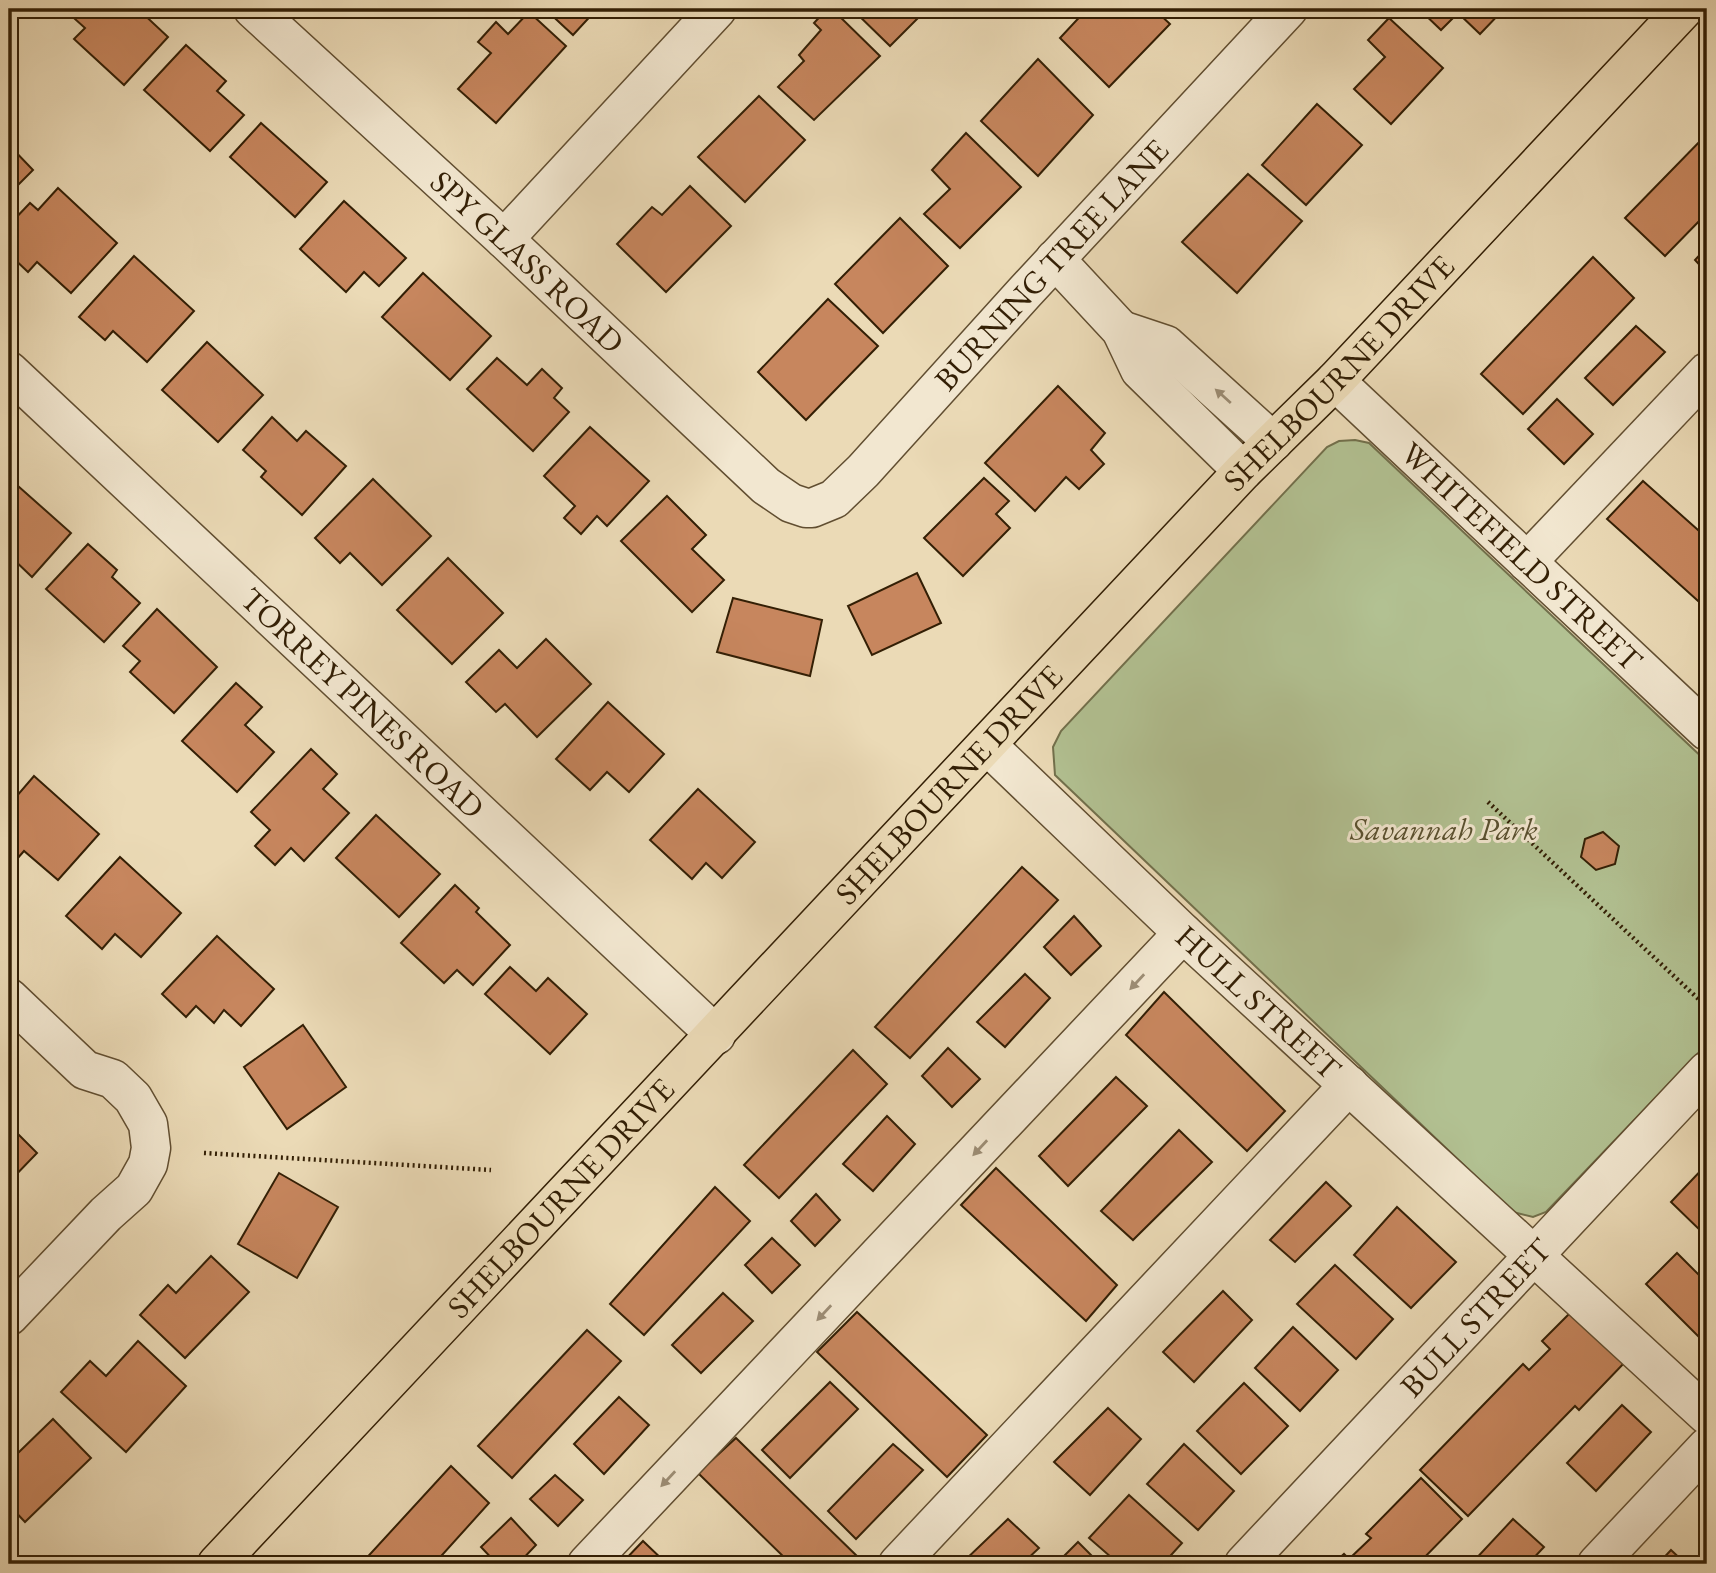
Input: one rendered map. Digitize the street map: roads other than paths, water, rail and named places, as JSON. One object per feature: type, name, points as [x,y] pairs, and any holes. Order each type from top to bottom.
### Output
[{"type":"main road","name":"SHELBOURNE DRIVE","points":[[217,1564],[1243,471],[1335,381],[1684,9]]},
{"type":"street","name":"SPY GLASS ROAD","points":[[253,9],[504,239],[766,486],[791,503],[806,508]]},
{"type":"street","points":[[504,239],[717,9]]},
{"type":"street","name":"BURNING TREE LANE","points":[[806,508],[834,499],[863,471],[1055,259],[1288,9]]},
{"type":"street","points":[[1055,259],[1121,330],[1140,370],[1243,471]]},
{"type":"street","points":[[1121,330],[1166,345],[1273,442]]},
{"type":"street","name":"TORREY PINES ROAD","points":[[9,371],[716,1034]]},
{"type":"street","points":[[1527,562],[1707,372]]},
{"type":"street","name":"WHITEFIELD STREET","points":[[1335,381],[1527,562],[1702,716]]},
{"type":"street","name":"HULL STREET","points":[[987,745],[1183,933],[1707,1415]]},
{"type":"street","points":[[587,1564],[1183,933]]},
{"type":"street","points":[[9,998],[85,1070],[113,1079],[133,1098],[148,1124],[151,1149],[148,1164],[134,1189],[106,1214],[9,1316]]},
{"type":"street","name":"BULL STREET","points":[[1244,1564],[1707,1071]]},
{"type":"street","points":[[898,1564],[1349,1085]]},
{"type":"street","points":[[1597,1564],[1707,1447]]},
{"type":"park label","name":"Savannah Park","points":[[1444,829]]}]
